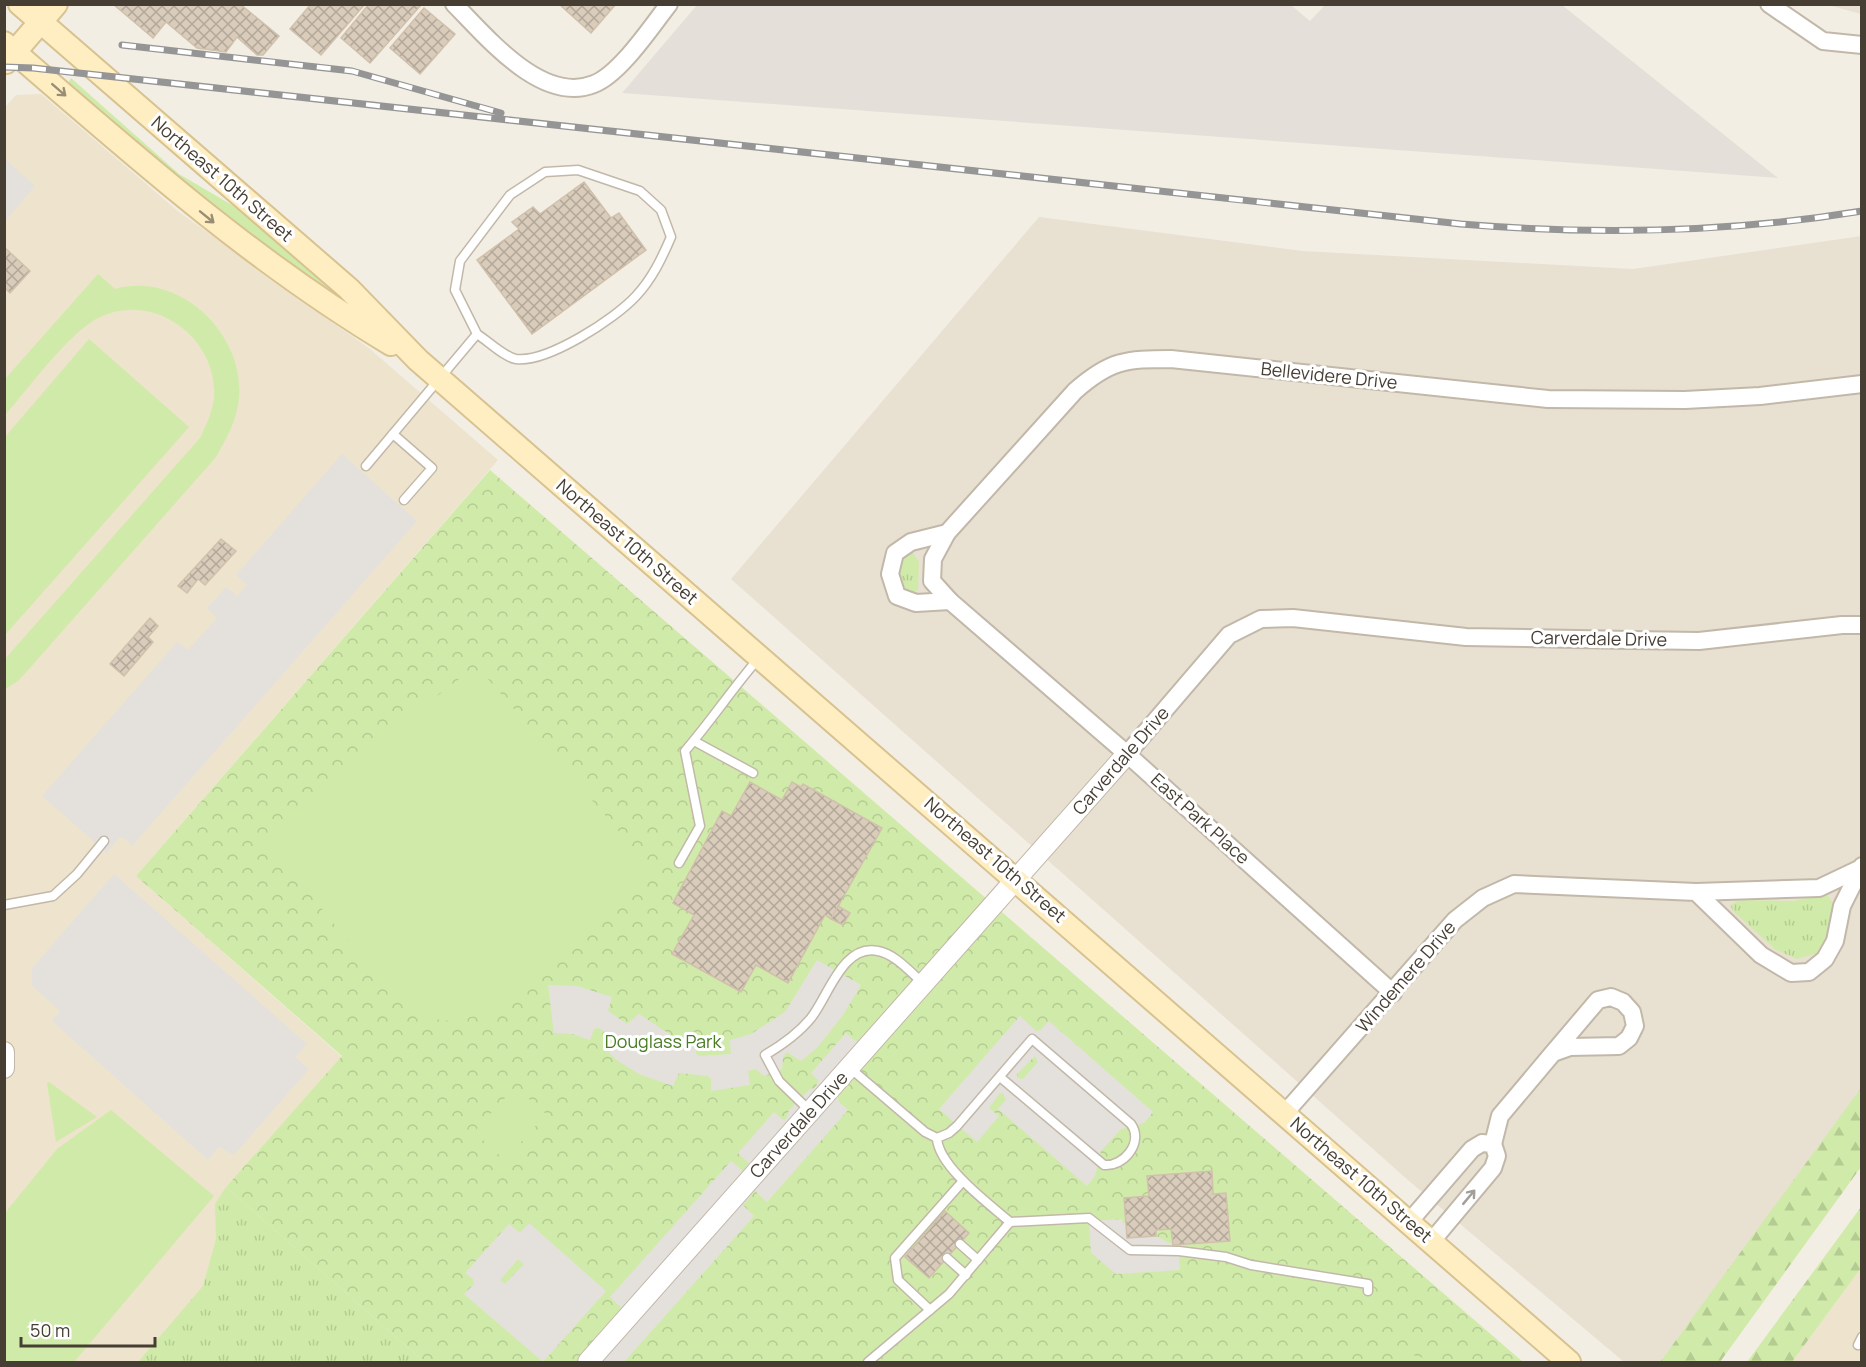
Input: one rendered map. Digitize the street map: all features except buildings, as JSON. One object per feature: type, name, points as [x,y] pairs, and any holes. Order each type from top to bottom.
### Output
[{"type":"main road","name":"Northeast 10th Street","points":[[20,4],[349,289],[418,360],[1017,879],[1569,1362]]},
{"type":"main road","points":[[8,53],[56,4]]},
{"type":"main road","name":"Northeast 10th Street","points":[[8,53],[211,220],[332,308],[418,360]]},
{"type":"street","points":[[454,4],[501,52],[532,76],[573,89],[595,84],[617,68],[669,4]]},
{"type":"street","points":[[1768,4],[1823,40],[1862,45]]},
{"type":"street","name":"Bellevidere Drive","points":[[947,533],[1075,391],[1094,374],[1119,362],[1171,359],[1548,399],[1685,400],[1760,396],[1862,384]]},
{"type":"street","points":[[947,533],[911,542],[895,553],[890,574],[897,596],[916,603],[950,601]]},
{"type":"street","name":"East Park Place","points":[[947,533],[933,559],[932,581],[950,601],[1127,754],[1393,993]]},
{"type":"street","name":"Carverdale Drive","points":[[588,1362],[1017,879],[1229,635],[1262,619],[1293,618],[1466,637],[1699,641],[1842,625],[1862,625]]},
{"type":"street","name":"Windemere Drive","points":[[1696,892],[1761,956],[1791,973],[1809,972],[1825,959],[1835,941],[1842,906],[1860,868]]},
{"type":"street","name":"Windemere Drive","points":[[1285,1113],[1455,920],[1483,898],[1514,884],[1696,892],[1819,888],[1860,868]]},
{"type":"street","points":[[1431,1242],[1493,1168],[1497,1156],[1493,1144],[1500,1116],[1553,1053],[1598,1000],[1611,997],[1623,1002],[1632,1012],[1635,1026],[1629,1038],[1619,1046],[1570,1047],[1553,1053]]},
{"type":"street","points":[[4,1052],[4,1068]]},
{"type":"street","points":[[1409,1222],[1472,1149],[1482,1143],[1493,1144]]},
{"type":"lane","points":[[578,170],[640,191],[661,210],[671,237],[659,264],[636,297],[594,329],[537,357],[514,359],[477,334],[455,290],[460,261],[510,195],[545,172],[578,170]]},
{"type":"lane","points":[[366,466],[477,334]]},
{"type":"lane","points":[[393,434],[432,468],[404,500]]},
{"type":"lane","points":[[679,863],[700,826],[686,751],[710,723],[719,705],[760,656]]},
{"type":"lane","points":[[694,741],[753,773]]},
{"type":"lane","points":[[4,905],[53,896],[77,874],[104,841]]},
{"type":"lane","points":[[811,1111],[779,1081],[765,1055],[804,1026],[849,960],[865,951],[880,951],[896,960],[924,984]]},
{"type":"lane","points":[[850,1067],[924,1132],[937,1138],[949,1133],[957,1126],[999,1077],[1032,1039],[1131,1124],[1136,1136],[1134,1145],[1119,1162],[1104,1165],[999,1077]]},
{"type":"lane","points":[[937,1138],[937,1147],[963,1181],[1010,1222],[1089,1218],[1130,1250],[1179,1251],[1226,1257],[1251,1265],[1368,1284],[1368,1291]]},
{"type":"lane","points":[[930,1310],[898,1280],[895,1258],[963,1181]]},
{"type":"lane","points":[[868,1362],[949,1294],[1010,1222]]},
{"type":"lane","points":[[960,1244],[978,1260]]},
{"type":"lane","points":[[947,1258],[966,1275]]},
{"type":"shaded area","points":[[697,5],[1291,5],[1310,21],[1325,5],[1562,5],[1778,178],[622,93]]},
{"type":"shaded area","points":[[1828,5],[1861,5],[1861,14]]},
{"type":"shaded area","points":[[41,94],[179,212],[370,349],[498,460],[136,876],[342,1057],[226,1187],[424,1362],[5,1362],[4,108],[16,95]]},
{"type":"shaded area","points":[[5,159],[35,186],[5,221]]},
{"type":"shaded area","points":[[1039,217],[1303,251],[1633,269],[1861,236],[1861,1092],[1660,1362],[1624,1362],[1409,1181],[731,579]]},
{"type":"shaded area","points":[[342,454],[417,521],[132,846],[124,838],[119,838],[107,853],[42,796],[177,642],[188,650],[217,618],[207,608],[226,587],[237,596],[247,585],[236,575]]},
{"type":"shaded area","points":[[114,874],[307,1044],[295,1057],[309,1069],[234,1155],[219,1147],[208,1160],[52,1021],[60,1011],[32,986],[32,968]]},
{"type":"shaded area","points":[[817,960],[861,985],[843,1015],[817,1048],[801,1061],[787,1052],[783,1057],[782,1069],[764,1076],[756,1069],[748,1071],[750,1085],[711,1091],[711,1079],[708,1076],[679,1073],[673,1086],[639,1074],[618,1061],[609,1053],[617,1044],[616,1040],[599,1028],[594,1029],[590,1040],[572,1034],[554,1033],[548,985],[577,986],[612,997],[608,1011],[627,1024],[639,1014],[671,1035],[697,1041],[698,1056],[731,1054],[730,1040],[751,1034],[785,1012]]},
{"type":"shaded area","points":[[1020,1016],[1036,1031],[1041,1030],[1049,1021],[1153,1112],[1144,1123],[1121,1129],[1101,1151],[1095,1176],[1087,1186],[998,1109],[1006,1100],[1003,1093],[999,1094],[989,1108],[999,1116],[977,1142],[939,1109]],"holes":[[[1035,1056],[1038,1062],[1023,1079],[1017,1078],[1017,1074]]]},
{"type":"shaded area","points":[[846,1033],[873,1056],[837,1095],[839,1102],[848,1110],[767,1202],[755,1191],[743,1205],[754,1216],[624,1362],[598,1362],[635,1320],[610,1297],[731,1161],[743,1171],[749,1163],[738,1153],[774,1112],[783,1120],[786,1119],[789,1110],[809,1090],[816,1087],[818,1080],[811,1073]]},
{"type":"shaded area","points":[[1122,1219],[1123,1223],[1126,1223],[1127,1238],[1156,1236],[1173,1245],[1178,1244],[1180,1270],[1116,1274],[1091,1253],[1089,1221]]},
{"type":"shaded area","points":[[529,1223],[606,1291],[543,1362],[464,1294],[474,1284],[473,1279],[465,1273],[509,1224],[520,1233]],"holes":[[[518,1259],[524,1264],[505,1284],[500,1280]]]},
{"type":"shaded area","points":[[1861,1268],[1861,1362],[1792,1362]]},
{"type":"green space","points":[[71,78],[179,174],[232,205],[336,289],[330,297],[206,204],[67,85]]},
{"type":"green space","points":[[98,274],[115,289],[139,286],[162,289],[184,298],[203,312],[219,330],[231,351],[238,373],[239,397],[236,414],[216,457],[18,681],[5,689],[5,659],[200,438],[213,404],[213,377],[206,357],[195,340],[180,326],[162,316],[142,310],[121,311],[100,317],[88,324],[63,347],[5,415],[5,379]]},
{"type":"green space","points":[[89,339],[189,427],[5,635],[5,437]]},
{"type":"green space","name":"Douglass Park","points":[[490,470],[1523,1362],[424,1362],[226,1187],[342,1056],[136,876]]},
{"type":"green space","points":[[906,553],[913,553],[919,562],[918,590],[911,593],[902,585],[898,574],[899,563]]},
{"type":"green space","points":[[464,675],[488,679],[652,870],[490,1013],[451,1021],[434,1019],[397,1001],[265,839],[400,725]]},
{"type":"green space","points":[[1820,895],[1828,896],[1833,903],[1825,941],[1818,953],[1797,959],[1776,950],[1734,912],[1730,905],[1740,900],[1793,901]]},
{"type":"green space","points":[[49,1082],[97,1117],[56,1142],[47,1083]]},
{"type":"green space","points":[[515,1087],[546,1114],[505,1160],[474,1132]]},
{"type":"green space","points":[[1861,1088],[1861,1167],[1720,1362],[1660,1362]]},
{"type":"green space","points":[[111,1110],[214,1196],[74,1362],[5,1362],[5,1213],[57,1149]]},
{"type":"green space","points":[[226,1187],[424,1362],[138,1362],[203,1286],[216,1239],[215,1204]]},
{"type":"green space","points":[[1861,1207],[1861,1268],[1792,1362],[1747,1362]]},
{"type":"green space","points":[[1401,1352],[1439,1362],[1391,1362],[1395,1355]]},
{"type":"railway","points":[[122,45],[352,71],[501,113]]},
{"type":"railway","points":[[4,67],[33,68],[1511,228],[1612,231],[1712,228],[1862,211]]}]
